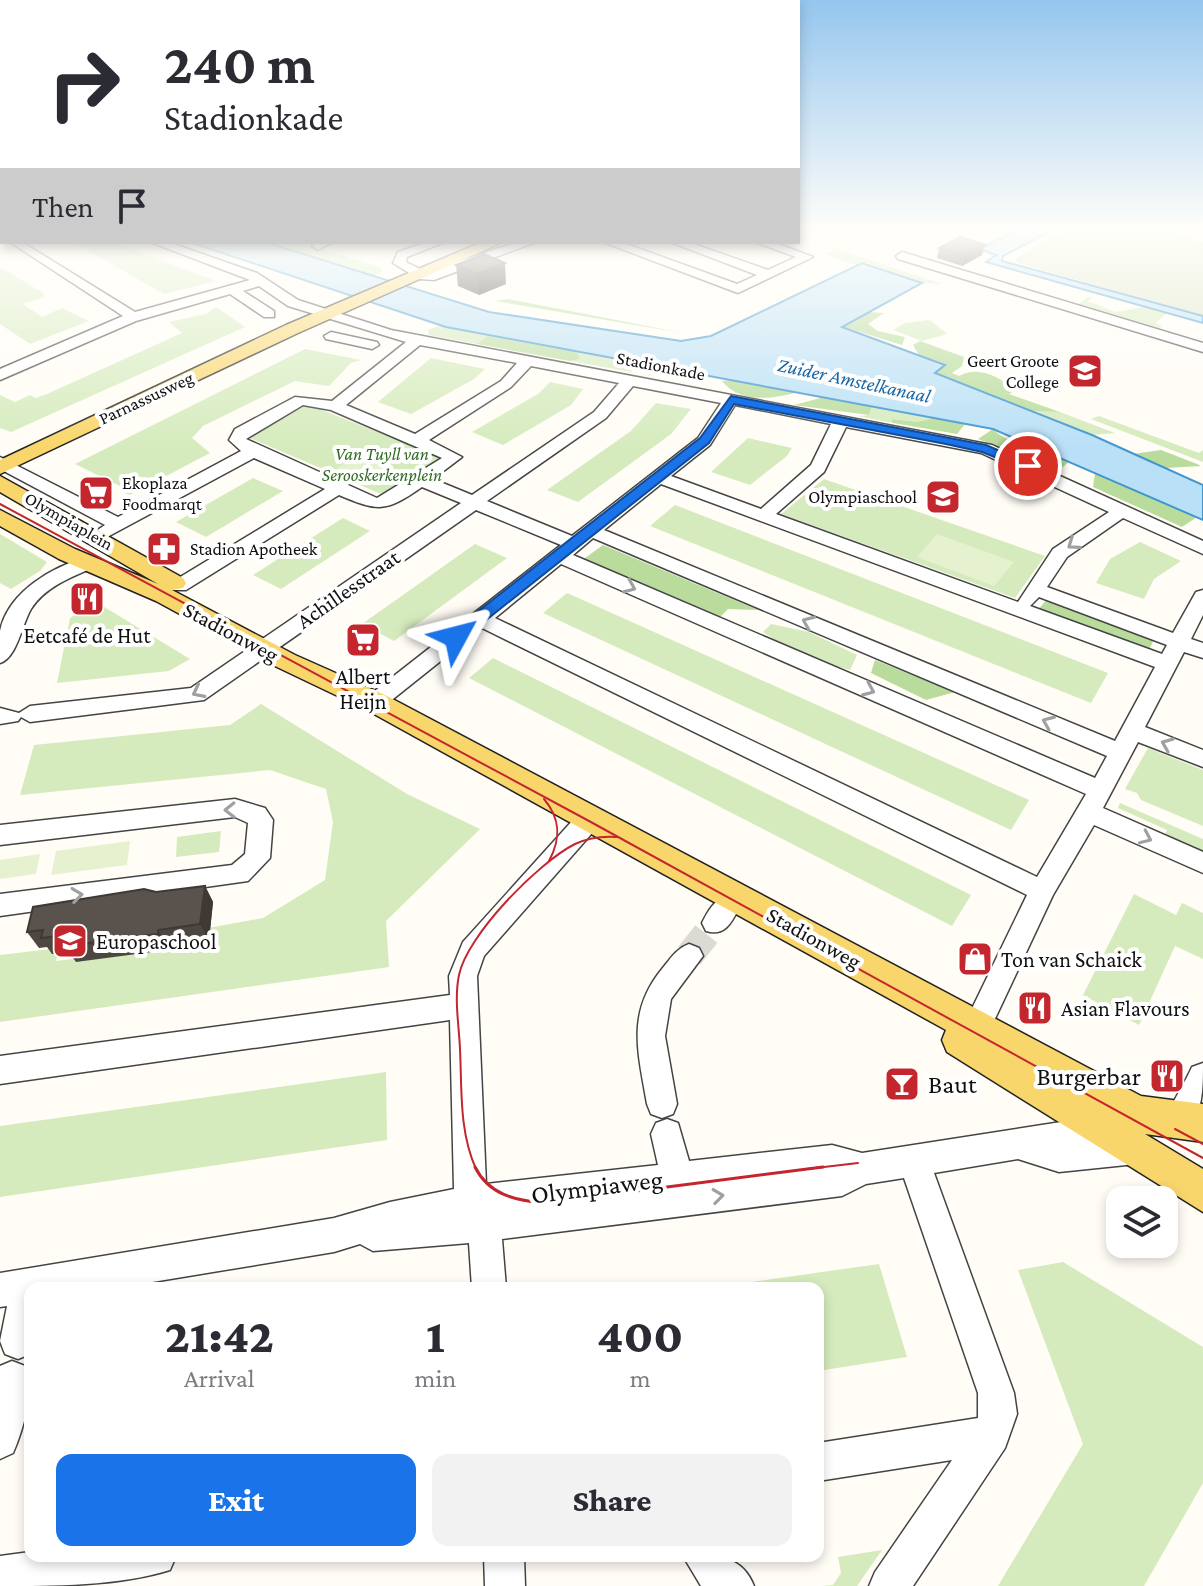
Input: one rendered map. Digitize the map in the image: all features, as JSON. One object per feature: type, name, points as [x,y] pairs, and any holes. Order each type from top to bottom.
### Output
[{"type":"main road","name":"Parnassusweg","points":[[1,470],[351,301]]},
{"type":"main road","name":"Olympiaplein","points":[[1,470],[96,537],[138,560]]},
{"type":"main road","name":"Olympiaplein","points":[[0,517],[77,558]]},
{"type":"main road","name":"Stadionweg","points":[[77,558],[272,643]]},
{"type":"main road","name":"Stadionweg","points":[[138,560],[375,702],[983,1043],[1107,1137],[1203,1192]]},
{"type":"main road","name":"Stadionweg","points":[[587,822],[721,915],[833,964],[983,1043],[1136,1114],[1192,1120]]},
{"type":"street","points":[[110,301],[128,312],[130,325]]},
{"type":"street","points":[[7,370],[201,301]]},
{"type":"street","points":[[250,301],[269,314]]},
{"type":"street","name":"Stadionkade","points":[[290,301],[323,314],[417,340],[986,449],[1203,548]]},
{"type":"street","points":[[1049,301],[1203,348]]},
{"type":"street","points":[[331,336],[402,351]]},
{"type":"street","points":[[335,406],[417,340]]},
{"type":"street","points":[[418,440],[506,384],[527,361]]},
{"type":"street","points":[[7,370],[40,376]]},
{"type":"street","name":"Achillesstraat","points":[[14,715],[189,697],[272,643],[600,415],[629,381]]},
{"type":"street","points":[[301,400],[335,406],[418,440],[454,457],[383,504],[338,488],[254,451],[237,440],[241,432],[301,400]]},
{"type":"street","points":[[375,702],[704,441],[731,400]]},
{"type":"street","points":[[764,515],[818,468],[841,420]]},
{"type":"street","points":[[96,537],[254,451]]},
{"type":"street","name":"Olympiaplein","points":[[1,470],[119,525]]},
{"type":"street","points":[[660,478],[1022,608],[1165,663]]},
{"type":"street","points":[[422,481],[575,544],[1120,752]]},
{"type":"street","points":[[179,586],[338,488]]},
{"type":"street","points":[[1022,608],[1060,553],[1122,511]]},
{"type":"street","points":[[575,544],[1094,801],[1203,863]]},
{"type":"street","name":"Olympiaplein","points":[[0,656],[14,604],[77,558]]},
{"type":"street","points":[[1035,589],[1203,651]]},
{"type":"street","points":[[983,1043],[1042,891],[1094,801],[1203,596]]},
{"type":"street","points":[[479,618],[1042,891]]},
{"type":"street","points":[[1131,730],[1203,759]]},
{"type":"street","points":[[0,835],[235,808],[261,820],[257,858],[239,874],[0,905]]},
{"type":"street","points":[[488,1282],[477,1214],[463,976],[473,950],[587,822]]},
{"type":"street","points":[[676,1177],[650,1036],[658,995],[689,956]]},
{"type":"street","points":[[0,1070],[463,1006]]},
{"type":"street","name":"Stadionweg","points":[[1192,1120],[1203,1077]]},
{"type":"street","name":"Olympiaweg","points":[[50,1282],[334,1235],[390,1218],[477,1214],[842,1180],[862,1169],[1019,1144],[1107,1137]]},
{"type":"street","name":"Olympiaweg","points":[[1019,1144],[1059,1156],[1107,1137]]},
{"type":"street","name":"Olympiaweg","points":[[477,1214],[676,1177],[832,1161],[862,1169]]},
{"type":"street","points":[[889,1586],[992,1435],[998,1414],[996,1393],[914,1161]]},
{"type":"street","points":[[14,1288],[18,1341]]},
{"type":"street","points":[[0,1440],[12,1379]]},
{"type":"street","points":[[824,1461],[992,1435]]},
{"type":"street","points":[[0,1576],[109,1562]]},
{"type":"street","points":[[504,1562],[505,1586]]},
{"type":"street","points":[[707,1562],[734,1586]]},
{"type":"green space","points":[[0,301],[32,301],[23,304],[42,317],[62,308],[89,321],[30,344],[0,324]]},
{"type":"green space","points":[[495,301],[518,301],[683,333]]},
{"type":"green space","points":[[1088,301],[1115,312],[1144,307],[1167,313],[1155,323],[1162,326],[1160,328],[1078,304]]},
{"type":"green space","points":[[1151,301],[1203,301],[1203,316]]},
{"type":"green space","points":[[216,307],[245,327],[11,432],[0,428],[0,395],[15,402],[30,395],[36,398],[47,394],[182,333],[169,322],[206,314]]},
{"type":"green space","points":[[867,312],[884,313],[868,324],[878,331],[905,337],[902,345],[841,326]]},
{"type":"green space","points":[[930,320],[947,334],[922,341],[893,330],[905,323]]},
{"type":"green space","points":[[441,325],[488,336],[477,344],[429,335],[428,330]]},
{"type":"green space","points":[[488,336],[577,352],[580,359],[570,361],[477,344]]},
{"type":"green space","points":[[920,341],[964,357],[962,366],[952,373],[959,376],[974,372],[989,374],[1017,389],[1009,394],[1060,412],[1032,411],[934,373],[945,365],[919,355],[913,345]]},
{"type":"green space","points":[[305,349],[361,360],[351,363],[329,386],[295,381],[203,426],[192,438],[210,453],[130,495],[124,493],[124,488],[75,464]]},
{"type":"green space","points":[[577,352],[626,360],[623,365],[635,368],[631,372],[570,361],[580,359]]},
{"type":"green space","points":[[431,358],[485,369],[474,379],[411,414],[378,402]]},
{"type":"green space","points":[[733,380],[798,392],[758,398],[738,393],[722,381]]},
{"type":"green space","points":[[550,382],[583,389],[571,405],[503,445],[472,432],[538,394]]},
{"type":"green space","points":[[824,397],[872,406],[869,415],[794,405]]},
{"type":"green space","name":"Van Tuyll van Serooskerkenplein","points":[[304,403],[446,459],[388,497],[245,436]]},
{"type":"green space","points":[[656,403],[691,409],[671,434],[578,502],[547,490],[631,431]]},
{"type":"green space","points":[[872,406],[933,418],[919,422],[893,419],[893,423],[858,416],[869,415]]},
{"type":"green space","points":[[1032,411],[1060,412],[1115,433],[1092,435]]},
{"type":"green space","points":[[1099,416],[1199,453],[1203,450],[1203,462],[1091,419]]},
{"type":"green space","points":[[933,418],[965,424],[957,434],[893,423],[892,419],[918,422]]},
{"type":"green space","points":[[993,429],[1017,443],[1070,461],[1058,471],[978,439]]},
{"type":"green space","points":[[748,438],[792,448],[787,456],[750,485],[711,472]]},
{"type":"green space","points":[[1161,450],[1201,466],[1166,468],[1133,454]]},
{"type":"green space","points":[[359,455],[394,469],[373,483],[337,468]]},
{"type":"green space","points":[[1095,473],[1197,517],[1182,527],[1093,487]]},
{"type":"green space","points":[[253,478],[283,491],[206,537],[176,522]]},
{"type":"green space","points":[[824,479],[1045,556],[1015,598],[781,514]]},
{"type":"green space","points":[[675,505],[1108,673],[1091,703],[650,526]]},
{"type":"green space","points":[[343,518],[370,531],[281,589],[253,575]]},
{"type":"green space","points":[[0,534],[47,562],[40,571],[11,589],[0,583]]},
{"type":"green space","points":[[937,534],[1014,562],[994,586],[917,557]]},
{"type":"green space","points":[[1140,542],[1181,561],[1154,579],[1144,599],[1096,583],[1110,559]]},
{"type":"green space","points":[[475,544],[507,558],[394,641],[362,624]]},
{"type":"green space","points":[[603,545],[758,610],[728,609],[719,618],[581,561]]},
{"type":"green space","points":[[567,593],[1029,800],[1011,830],[543,613]]},
{"type":"green space","points":[[1047,599],[1155,637],[1149,650],[1038,610]]},
{"type":"green space","points":[[96,602],[190,659],[169,671],[57,683],[70,618]]},
{"type":"green space","points":[[771,624],[809,632],[857,655],[850,670],[797,654],[763,632]]},
{"type":"green space","points":[[493,658],[971,895],[952,926],[469,678]]},
{"type":"green space","points":[[875,660],[955,692],[926,700],[871,673]]},
{"type":"green space","points":[[261,704],[407,794],[480,829],[386,921],[389,967],[0,1022],[0,955],[59,948],[56,961],[204,943],[208,928],[263,918],[325,880],[333,822],[326,789],[270,770],[20,795],[34,745],[230,725]]},
{"type":"green space","points":[[1148,748],[1203,770],[1203,826],[1141,800],[1137,793],[1125,789]]},
{"type":"green space","points":[[1120,803],[1203,839],[1203,853],[1164,836],[1167,830],[1118,808]]},
{"type":"green space","points":[[221,831],[219,852],[176,857],[177,837]]},
{"type":"green space","points":[[130,841],[127,865],[51,875],[56,851]]},
{"type":"green space","points":[[40,854],[36,874],[0,879],[0,860]]},
{"type":"green space","points":[[1134,894],[1176,915],[1182,903],[1203,913],[1203,959],[1175,946],[1139,1025],[1083,995]]},
{"type":"green space","points":[[386,1072],[387,1140],[0,1197],[0,1126]]},
{"type":"green space","points":[[1063,1262],[1203,1347],[1203,1483],[1144,1586],[998,1586],[1083,1444],[1018,1270]]},
{"type":"green space","points":[[879,1264],[907,1357],[824,1370],[824,1282],[751,1282]]},
{"type":"green space","points":[[882,1550],[857,1586],[822,1586],[833,1585],[841,1573],[838,1557]]},
{"type":"water","name":"Zuider Amstelkanaal","points":[[367,301],[454,301],[489,312],[681,341],[711,336],[783,301],[889,301],[842,327],[945,365],[935,373],[1092,435],[1203,485],[1203,520],[993,429],[446,327]]},
{"type":"water","points":[[1125,301],[1148,301],[1203,316],[1203,323]]},
{"type":"building","points":[[205,886],[200,924],[158,930],[158,934],[65,946],[67,935],[41,938],[43,930],[27,932],[33,907],[144,889],[156,892]]},
{"type":"tunnel","points":[[689,956],[715,923]]},
{"type":"tram line","points":[[0,504],[589,821],[1203,1158]]},
{"type":"tram line","points":[[544,799],[554,814],[557,829],[556,845],[549,861]]},
{"type":"tram line","points":[[476,1168],[467,1140],[461,1095],[457,993],[465,959],[475,940],[506,901],[543,866],[580,842],[617,837]]},
{"type":"tram line","points":[[1175,1129],[1203,1144]]},
{"type":"tram line","points":[[812,1168],[858,1163]]},
{"type":"tram line","points":[[812,1168],[823,1167]]},
{"type":"tram line","points":[[476,1168],[495,1190],[513,1198],[543,1203],[812,1168]]},
{"type":"tram line","points":[[807,1169],[812,1168]]},
{"type":"place","name":"Geert Groote College","points":[[1085,371]]},
{"type":"place","name":"Ekoplaza Foodmarqt","points":[[96,493]]},
{"type":"place","name":"Olympiaschool","points":[[943,497]]},
{"type":"place","name":"Stadion Apotheek","points":[[164,549]]},
{"type":"place","name":"Eetcafé de Hut","points":[[87,599]]},
{"type":"place","name":"Albert Heijn","points":[[363,640]]},
{"type":"place","name":"Europaschool","points":[[70,941]]},
{"type":"place","name":"Ton van Schaick","points":[[975,959]]},
{"type":"place","name":"Asian Flavours","points":[[1035,1008]]},
{"type":"place","name":"Burgerbar","points":[[1167,1076]]},
{"type":"place","name":"Baut","points":[[902,1084]]},
{"type":"route","points":[[456,637],[704,441],[731,400],[946,440],[986,449],[1028,466]]}]
